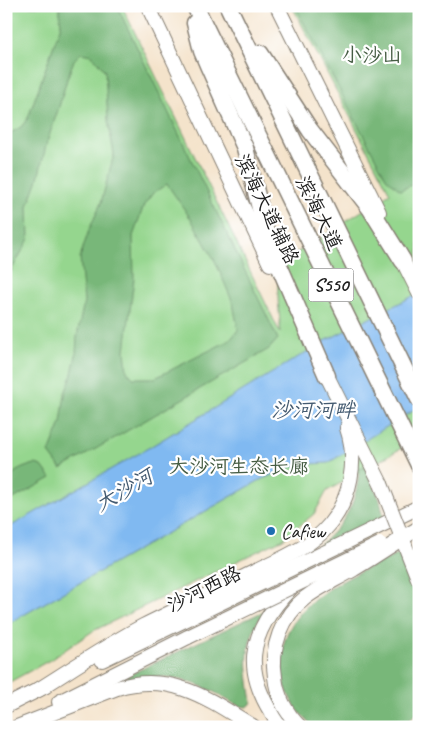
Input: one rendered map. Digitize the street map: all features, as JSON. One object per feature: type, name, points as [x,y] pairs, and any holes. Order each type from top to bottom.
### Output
[{"type":"highway","points":[[193,6],[202,51],[236,109],[268,240],[327,376]]},
{"type":"highway","name":"滨海大道","points":[[228,6],[276,90],[419,399]]},
{"type":"highway","points":[[276,90],[310,130],[370,208],[403,261]]},
{"type":"highway","name":"滨海大道","points":[[236,109],[419,465]]},
{"type":"main road","name":"滨海大道辅路","points":[[148,6],[269,262],[419,563]]},
{"type":"main road","points":[[277,6],[419,293]]},
{"type":"main road","points":[[6,706],[38,690],[131,633],[178,616],[284,557],[308,543],[329,525],[345,499],[352,470],[352,452],[348,433],[327,376]]},
{"type":"main road","points":[[381,484],[419,581]]},
{"type":"main road","name":"沙河西路","points":[[178,616],[214,606],[419,507]]},
{"type":"main road","points":[[300,727],[286,710],[280,699],[274,670],[276,642],[288,617],[310,594],[362,564],[419,526]]},
{"type":"main road","name":"沙河西路","points":[[12,727],[188,637],[419,526]]},
{"type":"main road","points":[[281,727],[269,712],[254,674],[254,655],[257,638],[264,621],[278,601],[303,576],[373,530]]},
{"type":"main road","points":[[17,727],[130,684],[164,684],[192,691],[254,727]]},
{"type":"main road","points":[[43,727],[103,693]]},
{"type":"green space","name":"大沙河生态长廊","points":[[6,6],[122,6],[280,333],[278,286],[282,268],[287,259],[390,193],[292,6],[419,6],[419,438],[327,491],[314,514],[283,539],[93,631],[50,660],[6,684]]},
{"type":"green space","points":[[59,6],[117,6],[278,339],[269,349],[61,469],[49,453],[61,423],[65,393],[71,378],[76,355],[77,336],[84,302],[80,257],[101,203],[114,154],[108,121],[105,71],[92,55],[81,53],[74,60],[28,206],[29,239],[6,280],[6,138],[21,127],[28,118],[61,25]],"holes":[[[167,184],[191,219],[215,261],[233,303],[238,330],[230,340],[155,378],[133,378],[127,371],[125,351],[134,278],[133,236],[144,205],[153,193]]]},
{"type":"green space","name":"小沙山","points":[[295,6],[419,6],[419,182],[400,190],[386,178]]},
{"type":"green space","points":[[35,464],[42,466],[51,478],[6,503],[7,487],[11,477],[14,473]]},
{"type":"green space","points":[[365,467],[380,500],[384,518],[313,551],[340,525],[355,494],[359,469]]},
{"type":"green space","points":[[399,554],[419,603],[419,711],[402,727],[315,727],[292,702],[283,678],[283,646],[291,626],[303,610],[320,595],[359,572]]},
{"type":"green space","points":[[264,611],[249,644],[248,676],[252,702],[247,707],[243,707],[187,681],[151,677],[112,683]]},
{"type":"water","name":"沙河河畔","points":[[419,293],[419,407],[328,463],[293,466],[262,479],[6,625],[6,529],[150,447],[323,342]]},
{"type":"place","name":"Cafiew","points":[[271,531]]},
{"type":"water label","name":"大沙河","points":[[124,490]]}]
